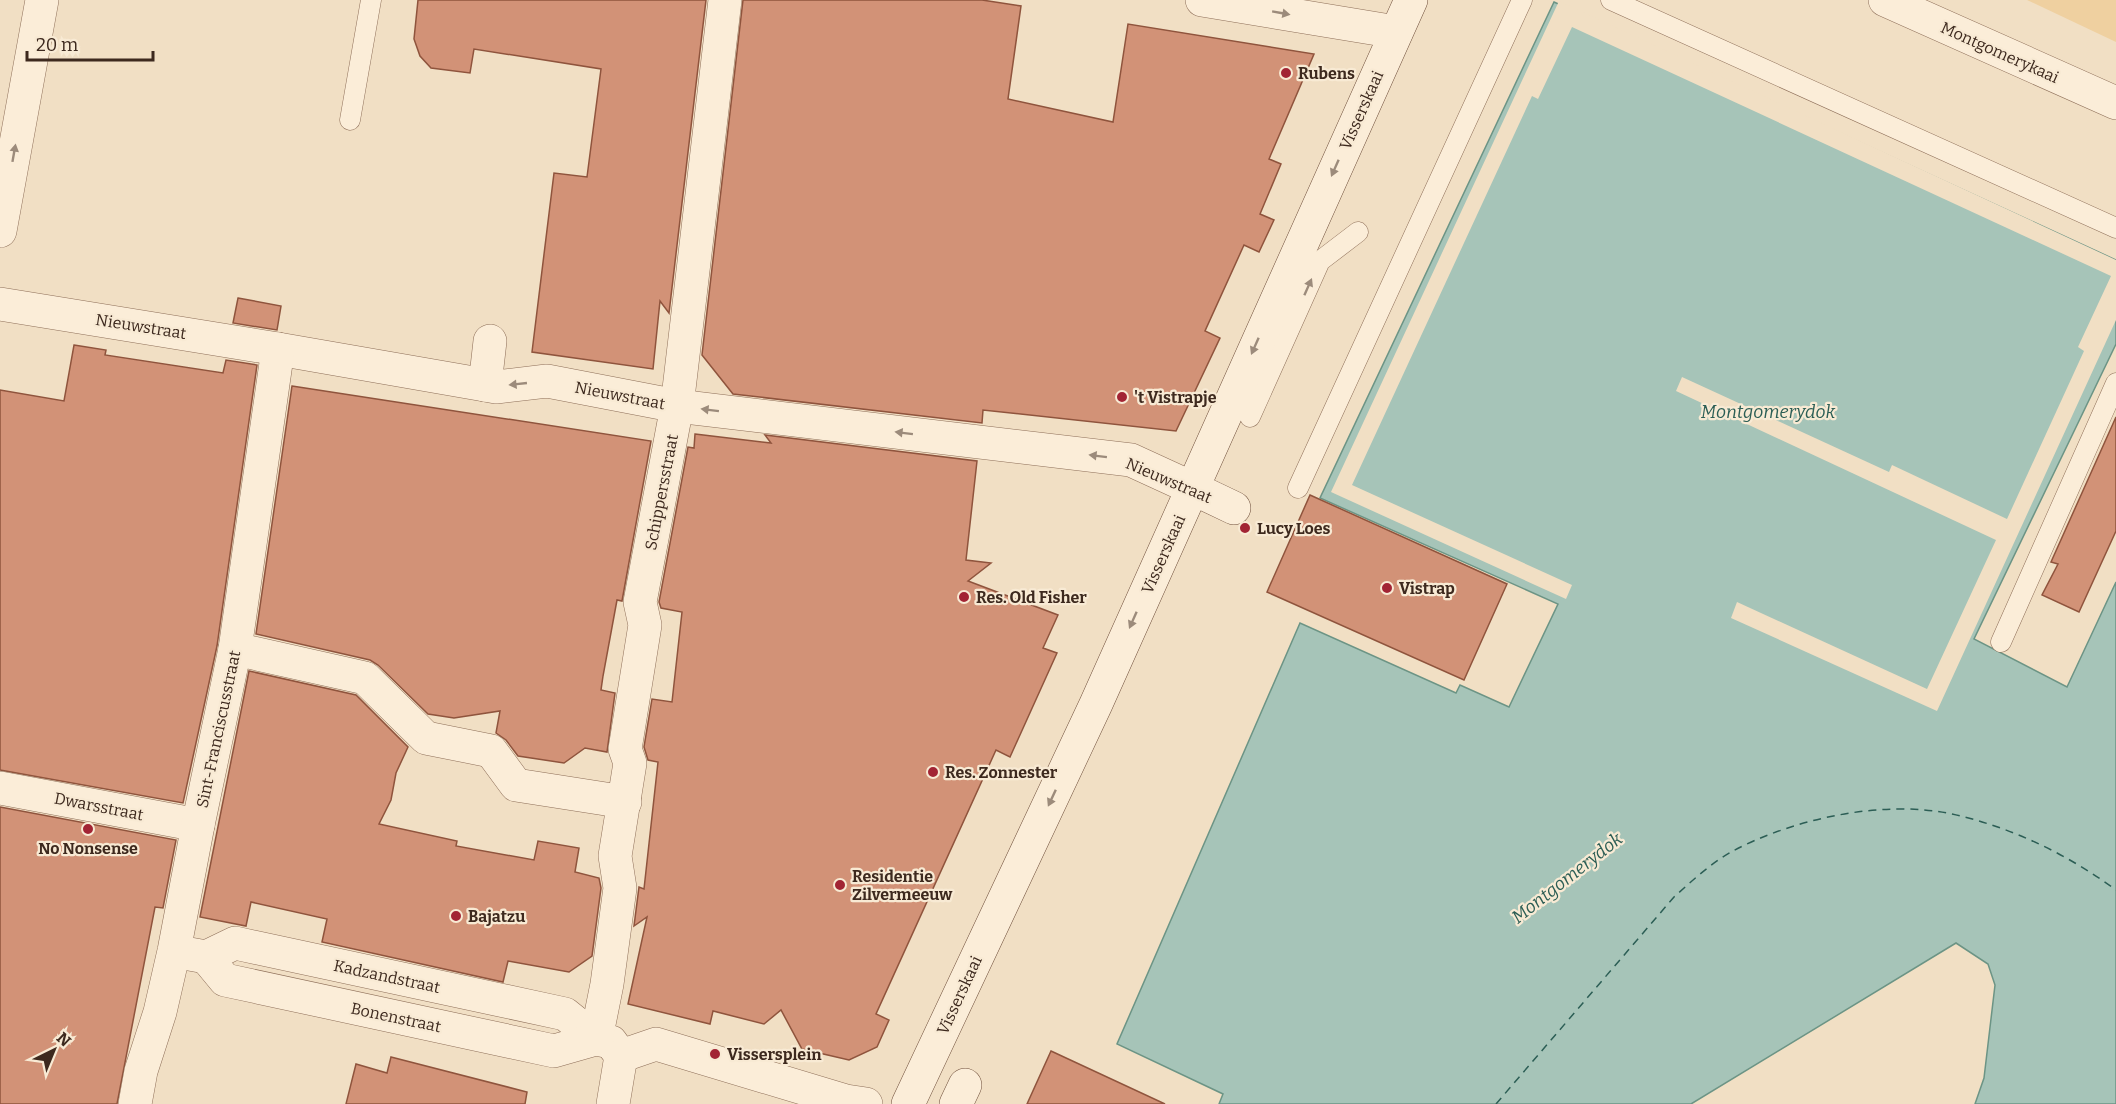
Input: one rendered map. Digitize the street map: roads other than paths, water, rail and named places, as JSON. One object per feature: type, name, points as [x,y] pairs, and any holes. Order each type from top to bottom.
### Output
[{"type":"street","points":[[0,231],[42,0]]},
{"type":"street","name":"Schippersstraat","points":[[608,1048],[607,984],[620,888],[615,856],[626,802],[630,763],[625,749],[645,625],[640,602],[677,406],[725,0]]},
{"type":"street","points":[[1202,0],[1396,33]]},
{"type":"street","name":"Visserskaai","points":[[908,1104],[1096,704],[1411,0]]},
{"type":"street","name":"Montgomerykaai","points":[[1885,0],[2116,103]]},
{"type":"street","name":"Nieuwstraat","points":[[0,304],[496,387],[548,381],[677,406],[1131,460],[1234,508]]},
{"type":"street","points":[[485,385],[490,341]]},
{"type":"street","name":"Sint-Franciscusstraat","points":[[135,1104],[141,1071],[160,1012],[174,951],[235,649],[278,349]]},
{"type":"street","points":[[235,649],[364,678],[426,738],[491,751],[516,785],[626,802]]},
{"type":"street","name":"Dwarsstraat","points":[[0,788],[198,825]]},
{"type":"street","name":"Kadzandstraat","points":[[174,951],[206,957],[235,943],[565,1014],[608,1048]]},
{"type":"street","points":[[613,1104],[608,1048],[656,1044],[846,1101],[866,1104]]},
{"type":"lane","points":[[350,120],[371,0]]},
{"type":"lane","points":[[1298,488],[1522,0]]},
{"type":"lane","points":[[1611,0],[2116,228]]},
{"type":"lane","points":[[1250,417],[1320,261],[1358,232]]},
{"type":"lane","points":[[2001,642],[2116,383]]},
{"type":"water","name":"Montgomerydok","points":[[1554,2],[2116,260],[2116,344],[1974,639],[2067,687],[2116,582],[2116,1104],[1975,1104],[1984,1078],[1995,985],[1988,964],[1956,943],[1691,1104],[1219,1104],[1223,1094],[1117,1044],[1300,623],[1456,693],[1460,685],[1509,707],[1558,604],[1320,498]]},
{"type":"place","name":"Rubens","points":[[1286,73]]},
{"type":"place","name":"'t Vistrapje","points":[[1122,397]]},
{"type":"place","name":"Lucy Loes","points":[[1245,528]]},
{"type":"place","name":"Vistrap","points":[[1387,588]]},
{"type":"place","name":"Res. Old Fisher","points":[[964,597]]},
{"type":"place","name":"Res. Zonnester","points":[[933,772]]},
{"type":"place","name":"No Nonsense","points":[[88,829]]},
{"type":"place","name":"Residentie Zilvermeeuw","points":[[840,885]]},
{"type":"place","name":"Bajatzu","points":[[456,916]]},
{"type":"place","name":"Vissersplein","points":[[715,1054]]}]
